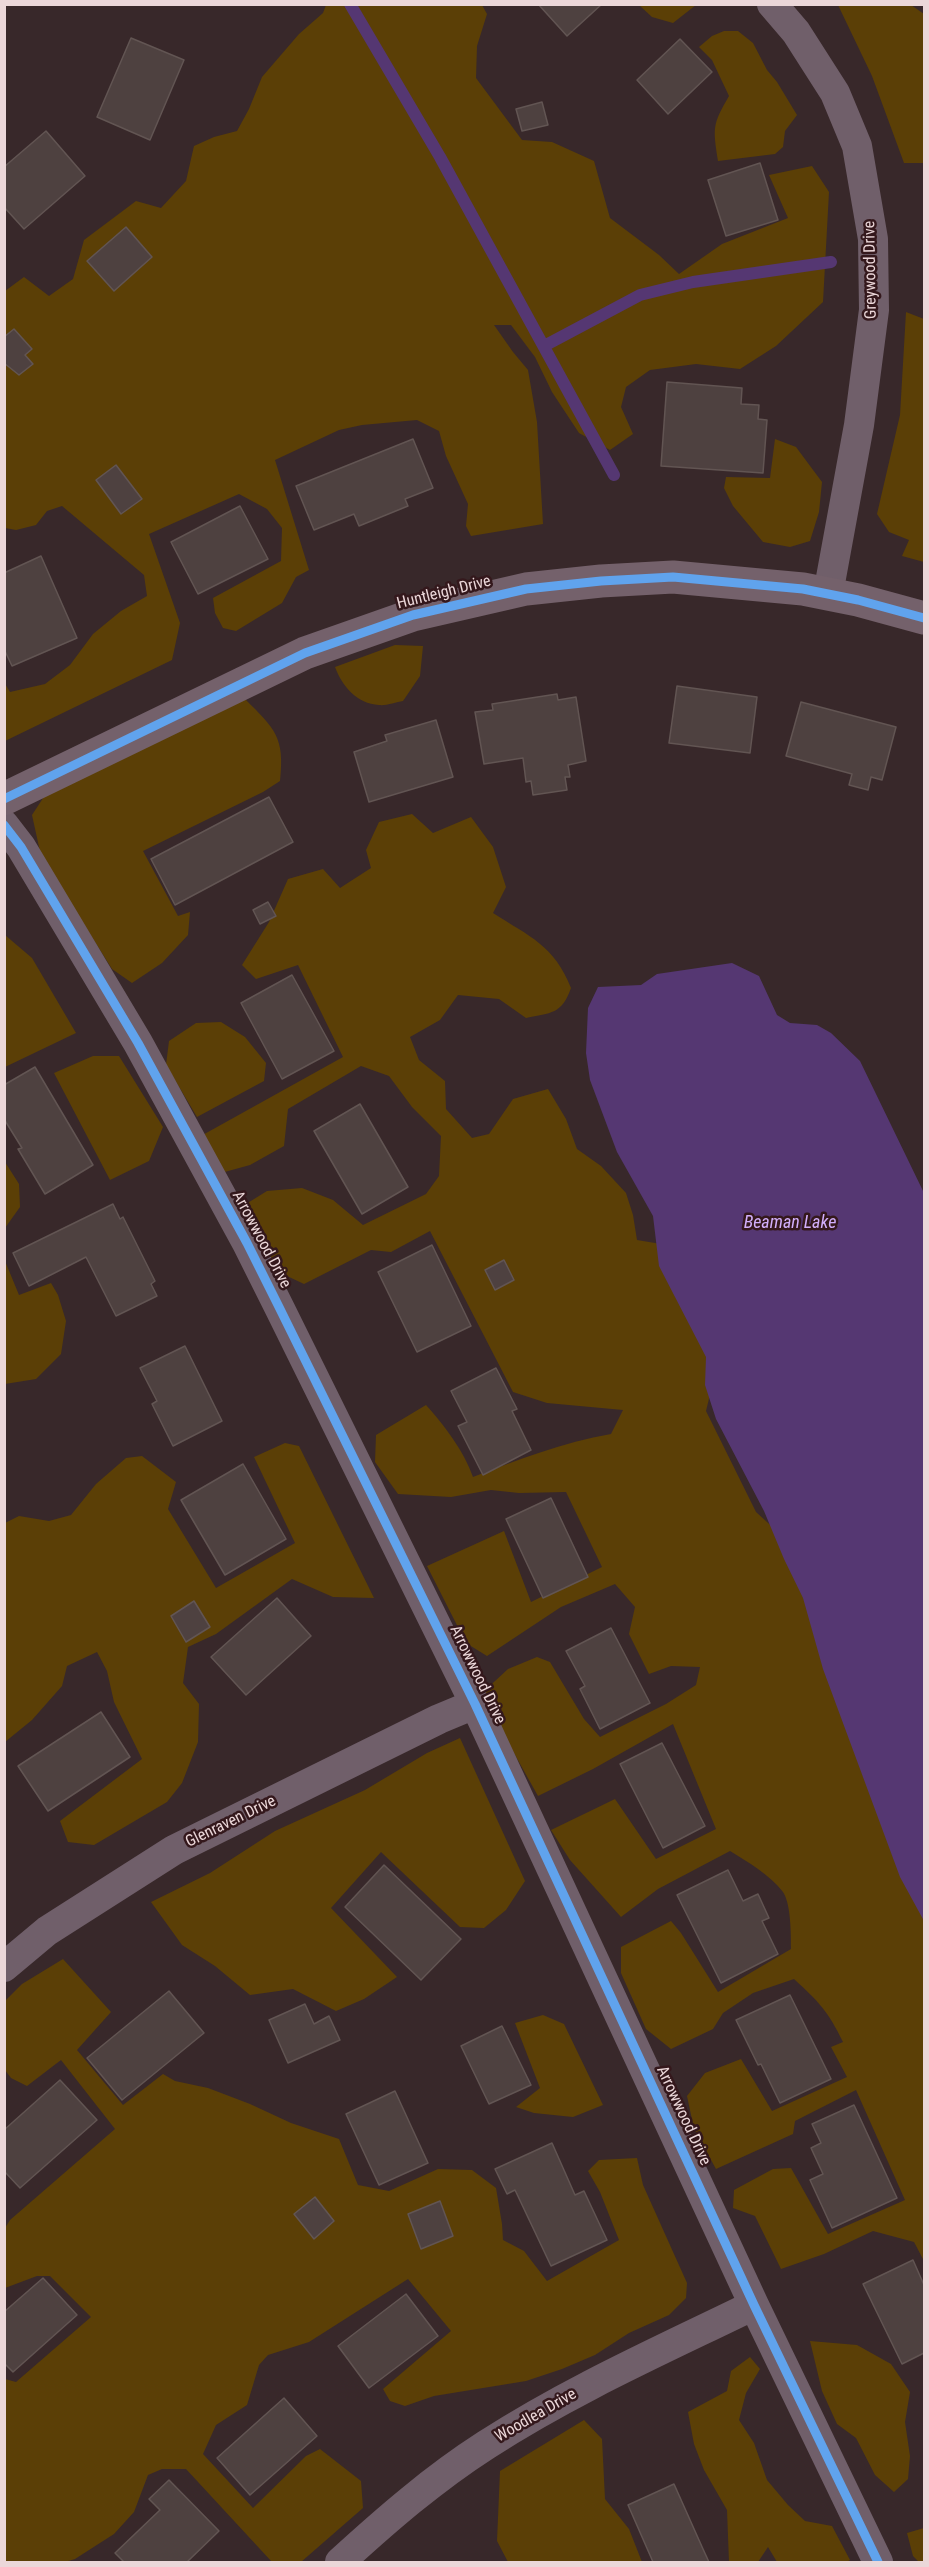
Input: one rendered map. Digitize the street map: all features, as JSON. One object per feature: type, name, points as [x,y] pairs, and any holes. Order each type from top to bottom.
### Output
[{"type":"street","name":"Greywood Drive","points":[[772,4],[796,32],[835,93],[857,146],[873,239],[874,310],[859,425],[828,594]]},
{"type":"street","name":"Huntleigh Drive","points":[[4,799],[305,653],[413,615],[526,589],[659,578],[803,589],[924,618]]},
{"type":"street","name":"Arrowwood Drive","points":[[4,825],[21,847],[138,1043],[247,1243],[475,1704],[754,2305],[878,2562]]},
{"type":"street","name":"Glenraven Drive","points":[[4,1967],[66,1918],[174,1850],[439,1719],[475,1704]]},
{"type":"street","name":"Woodlea Drive","points":[[340,2562],[426,2488],[486,2444],[602,2379],[754,2305]]},
{"type":"shaded area","points":[[326,5],[482,5],[487,14],[477,46],[476,78],[522,140],[552,142],[594,161],[610,218],[659,255],[679,274],[722,244],[788,218],[769,175],[812,166],[829,192],[823,302],[776,346],[740,369],[696,364],[650,370],[626,387],[621,407],[633,434],[610,450],[579,433],[552,392],[535,357],[511,325],[494,325],[528,370],[537,422],[543,524],[471,536],[466,526],[468,504],[446,456],[439,431],[417,420],[362,425],[339,430],[275,460],[309,570],[296,577],[282,603],[236,631],[223,628],[215,613],[213,598],[281,561],[282,528],[267,509],[239,494],[149,534],[180,623],[172,660],[5,741],[4,682],[10,692],[45,684],[70,665],[93,634],[121,611],[147,596],[144,575],[62,506],[47,511],[36,525],[16,530],[5,528],[5,291],[24,277],[49,296],[73,279],[84,240],[136,201],[161,208],[186,181],[194,146],[214,137],[237,131],[262,77],[299,34],[323,13]]},
{"type":"shaded area","points":[[639,5],[696,5],[673,23],[652,17]]},
{"type":"shaded area","points":[[838,5],[911,5],[924,14],[924,163],[904,163],[872,76]]},
{"type":"shaded area","points":[[724,31],[738,31],[753,43],[767,70],[797,115],[785,131],[783,147],[775,154],[718,161],[715,127],[729,96],[712,60],[699,47],[712,36]]},
{"type":"shaded area","points":[[906,312],[924,319],[924,562],[902,556],[909,540],[889,532],[877,514],[900,415]]},
{"type":"shaded area","points":[[775,439],[796,447],[822,482],[819,512],[810,541],[790,547],[763,542],[733,506],[724,488],[726,477],[770,478]]},
{"type":"shaded area","points":[[395,645],[423,646],[420,676],[403,701],[379,705],[357,698],[346,687],[335,667]]},
{"type":"shaded area","points":[[245,699],[264,718],[276,735],[281,754],[280,781],[263,792],[143,851],[178,916],[190,912],[188,935],[162,963],[132,983],[112,969],[41,856],[32,815],[47,792]]},
{"type":"shaded area","points":[[412,814],[433,833],[471,817],[493,847],[506,887],[493,913],[540,943],[557,962],[571,988],[568,997],[559,1008],[526,1018],[499,999],[458,995],[440,1020],[410,1037],[419,1060],[445,1081],[446,1109],[472,1138],[489,1134],[513,1099],[548,1089],[566,1119],[577,1149],[601,1166],[626,1193],[633,1215],[637,1240],[667,1245],[716,1370],[706,1411],[756,1512],[801,1553],[924,1891],[924,2261],[914,2242],[873,2231],[824,2254],[781,2269],[755,2216],[733,2208],[734,2190],[773,2169],[791,2168],[828,2234],[905,2200],[856,2090],[795,2121],[793,2134],[716,2169],[694,2129],[687,2096],[705,2073],[741,2059],[772,2111],[847,2077],[831,2047],[843,2042],[833,2022],[803,1987],[794,1979],[753,1993],[723,2013],[713,2029],[671,2049],[646,2029],[621,1973],[621,1947],[671,1921],[718,1992],[791,1949],[788,1904],[778,1886],[758,1869],[730,1851],[658,1889],[621,1917],[570,1860],[551,1830],[615,1799],[656,1859],[716,1829],[673,1724],[593,1769],[538,1796],[481,1694],[508,1669],[537,1657],[550,1662],[584,1719],[600,1737],[666,1704],[696,1685],[700,1667],[671,1666],[649,1674],[629,1634],[635,1607],[615,1584],[561,1607],[487,1656],[466,1643],[427,1566],[504,1531],[531,1602],[602,1567],[566,1492],[519,1493],[491,1490],[451,1497],[398,1494],[375,1462],[376,1435],[426,1405],[453,1439],[473,1477],[558,1447],[611,1434],[623,1410],[547,1403],[513,1392],[430,1231],[391,1252],[371,1250],[304,1284],[270,1268],[246,1204],[267,1191],[302,1188],[333,1200],[363,1225],[426,1194],[439,1176],[441,1136],[412,1107],[389,1076],[361,1066],[288,1109],[284,1146],[250,1165],[221,1173],[199,1137],[343,1057],[298,965],[256,979],[242,965],[269,922],[288,879],[323,869],[340,888],[371,868],[366,850],[379,822]]},
{"type":"shaded area","points":[[5,935],[32,958],[76,1033],[5,1067]]},
{"type":"shaded area","points":[[221,1022],[245,1037],[266,1063],[264,1081],[197,1117],[166,1065],[169,1041],[196,1023]]},
{"type":"shaded area","points":[[93,1056],[119,1056],[163,1127],[149,1161],[110,1180],[54,1073]]},
{"type":"shaded area","points":[[5,1162],[19,1184],[20,1207],[5,1228]]},
{"type":"shaded area","points":[[5,1261],[19,1295],[51,1283],[58,1295],[66,1321],[61,1354],[36,1379],[5,1384]]},
{"type":"shaded area","points":[[285,1443],[299,1446],[374,1598],[333,1597],[292,1579],[216,1634],[188,1647],[183,1683],[199,1704],[198,1742],[182,1783],[167,1802],[94,1845],[68,1842],[60,1821],[142,1759],[114,1702],[107,1671],[97,1652],[67,1666],[62,1686],[32,1720],[5,1742],[5,1523],[19,1516],[49,1521],[71,1515],[96,1484],[126,1458],[142,1456],[176,1482],[168,1509],[216,1588],[295,1543],[254,1457]]},
{"type":"shaded area","points":[[460,1738],[525,1881],[506,1910],[484,1928],[460,1927],[381,1852],[331,1908],[397,1977],[364,1999],[336,2011],[293,1989],[250,1995],[215,1966],[182,1945],[151,1902],[210,1873],[275,1831],[365,1790],[427,1753]]},
{"type":"shaded area","points":[[63,1959],[111,2012],[77,2050],[123,2105],[163,2074],[175,2081],[208,2088],[291,2123],[339,2139],[358,2185],[389,2191],[438,2169],[472,2170],[496,2188],[503,2240],[524,2251],[547,2281],[619,2240],[600,2192],[588,2171],[599,2160],[637,2158],[643,2185],[687,2283],[686,2298],[669,2315],[629,2333],[595,2355],[562,2369],[526,2381],[434,2396],[405,2406],[390,2401],[383,2389],[451,2331],[408,2279],[309,2342],[268,2355],[259,2365],[247,2405],[216,2425],[203,2454],[253,2508],[306,2456],[320,2449],[361,2481],[363,2508],[301,2562],[272,2562],[186,2469],[162,2469],[148,2475],[134,2512],[114,2534],[75,2559],[65,2562],[5,2562],[5,2379],[16,2382],[91,2317],[50,2276],[37,2276],[5,2288],[5,2228],[10,2220],[115,2129],[61,2060],[27,2086],[11,2078],[5,2070],[5,2001],[22,1984]]},
{"type":"shaded area","points":[[543,2015],[564,2024],[603,2105],[573,2117],[534,2113],[516,2107],[540,2088],[515,2023]]},
{"type":"shaded area","points":[[810,2341],[857,2345],[891,2364],[910,2392],[905,2422],[910,2456],[908,2479],[894,2492],[875,2475],[856,2438],[837,2424],[822,2391]]},
{"type":"shaded area","points":[[750,2357],[760,2369],[746,2393],[739,2420],[754,2443],[767,2480],[805,2521],[832,2526],[850,2560],[847,2562],[777,2562],[768,2547],[758,2562],[729,2562],[727,2510],[704,2470],[694,2444],[688,2412],[727,2391],[731,2371]]},
{"type":"shaded area","points":[[584,2420],[602,2439],[605,2499],[629,2529],[642,2562],[508,2562],[497,2541],[500,2471]]},
{"type":"shaded area","points":[[924,2528],[924,2562],[919,2562],[913,2556],[907,2533]]},
{"type":"water","name":"Beaman Lake","points":[[732,963],[759,976],[777,1015],[790,1023],[817,1025],[831,1033],[860,1061],[924,1193],[924,1921],[900,1877],[823,1669],[803,1598],[764,1511],[716,1419],[705,1385],[706,1357],[659,1266],[653,1216],[617,1152],[590,1080],[586,1053],[588,1008],[598,987],[641,985],[657,974]]},
{"type":"building","points":[[538,4],[602,4],[567,36]]},
{"type":"building","points":[[131,38],[184,60],[150,140],[97,117]]},
{"type":"building","points":[[680,39],[712,72],[668,114],[637,80]]},
{"type":"building","points":[[542,102],[548,125],[522,131],[516,109]]},
{"type":"building","points":[[46,131],[85,176],[24,229],[4,207],[4,167]]},
{"type":"building","points":[[760,163],[778,220],[726,236],[708,180]]},
{"type":"building","points":[[126,227],[152,257],[114,291],[87,261]]},
{"type":"building","points":[[14,329],[32,349],[25,355],[33,364],[19,375],[4,363],[4,337]]},
{"type":"building","points":[[667,382],[742,388],[741,404],[759,405],[758,419],[767,420],[763,473],[661,466]]},
{"type":"building","points":[[413,439],[433,488],[405,499],[408,506],[359,526],[354,514],[314,530],[296,486]]},
{"type":"building","points":[[116,465],[142,499],[121,514],[96,480]]},
{"type":"building","points":[[240,506],[268,559],[198,594],[171,542]]},
{"type":"building","points":[[41,556],[77,638],[12,666],[4,649],[4,573]]},
{"type":"building","points":[[677,686],[757,697],[750,753],[669,743]]},
{"type":"building","points":[[557,694],[558,700],[576,697],[586,761],[568,765],[570,777],[565,777],[567,790],[533,795],[531,781],[526,782],[523,758],[484,764],[475,712],[493,710],[492,704]]},
{"type":"building","points":[[801,702],[896,727],[882,780],[871,777],[868,790],[849,785],[852,774],[786,756]]},
{"type":"building","points":[[436,720],[453,777],[369,802],[354,752],[387,741],[385,735]]},
{"type":"building","points":[[269,797],[293,842],[175,905],[151,859]]},
{"type":"building","points":[[268,902],[276,916],[260,924],[253,910]]},
{"type":"building","points":[[292,975],[334,1051],[282,1079],[241,1003]]},
{"type":"building","points":[[35,1067],[93,1165],[45,1194],[18,1149],[22,1148],[4,1119],[4,1085]]},
{"type":"building","points":[[360,1104],[408,1187],[362,1214],[314,1131]]},
{"type":"building","points":[[113,1204],[120,1219],[123,1217],[155,1281],[151,1284],[157,1296],[116,1316],[86,1257],[29,1286],[13,1253]]},
{"type":"building","points":[[432,1245],[471,1326],[417,1352],[378,1272]]},
{"type":"building","points":[[504,1260],[514,1280],[495,1290],[485,1270]]},
{"type":"building","points":[[185,1346],[222,1421],[173,1446],[152,1404],[157,1401],[140,1368]]},
{"type":"building","points":[[496,1368],[517,1409],[512,1411],[531,1450],[483,1475],[458,1426],[467,1422],[451,1391]]},
{"type":"building","points":[[243,1464],[286,1539],[225,1575],[181,1500]]},
{"type":"building","points":[[551,1498],[588,1577],[543,1598],[506,1519]]},
{"type":"building","points":[[277,1598],[311,1636],[246,1695],[211,1657]]},
{"type":"building","points":[[194,1601],[210,1627],[186,1642],[171,1616]]},
{"type":"building","points":[[611,1628],[650,1703],[600,1729],[580,1689],[585,1686],[566,1651]]},
{"type":"building","points":[[101,1712],[130,1757],[48,1811],[18,1766]]},
{"type":"building","points":[[662,1743],[705,1826],[663,1848],[620,1764]]},
{"type":"building","points":[[384,1865],[461,1939],[421,1980],[345,1907]]},
{"type":"building","points":[[728,1870],[743,1901],[758,1894],[769,1918],[762,1921],[778,1954],[721,1983],[677,1895]]},
{"type":"building","points":[[169,1991],[204,2033],[122,2100],[87,2058]]},
{"type":"building","points":[[790,1995],[831,2079],[780,2103],[736,2020]]},
{"type":"building","points":[[305,2004],[314,2024],[329,2016],[340,2040],[288,2063],[269,2020]]},
{"type":"building","points":[[502,2026],[531,2085],[489,2104],[461,2046]]},
{"type":"building","points":[[60,2080],[97,2120],[20,2188],[4,2171],[4,2130]]},
{"type":"building","points":[[395,2091],[428,2163],[379,2185],[346,2114]]},
{"type":"building","points":[[854,2105],[897,2198],[832,2228],[810,2180],[823,2174],[811,2148],[821,2143],[812,2124]]},
{"type":"building","points":[[552,2143],[575,2195],[584,2191],[607,2240],[551,2266],[515,2190],[507,2194],[495,2169]]},
{"type":"building","points":[[315,2197],[334,2221],[314,2239],[294,2214]]},
{"type":"building","points":[[440,2201],[453,2236],[421,2249],[408,2214]]},
{"type":"building","points":[[913,2260],[924,2285],[924,2353],[902,2364],[863,2284]]},
{"type":"building","points":[[43,2278],[77,2315],[13,2372],[4,2363],[4,2312]]},
{"type":"building","points":[[406,2294],[438,2336],[369,2388],[338,2346]]},
{"type":"building","points":[[284,2398],[317,2436],[250,2495],[217,2458]]},
{"type":"building","points":[[169,2480],[219,2531],[187,2562],[124,2562],[115,2553],[160,2510],[149,2499]]},
{"type":"building","points":[[674,2484],[709,2562],[653,2562],[628,2505]]},
{"type":"waterway","points":[[350,4],[440,157],[614,475]]},
{"type":"waterway","points":[[544,346],[640,295],[693,282],[831,262]]},
{"type":"cycle path","points":[[4,799],[305,653],[413,615],[526,589],[601,581],[673,577],[803,589],[858,600],[924,618]]},
{"type":"cycle path","points":[[4,825],[21,847],[138,1043],[247,1243],[475,1704],[754,2305],[878,2562]]}]
